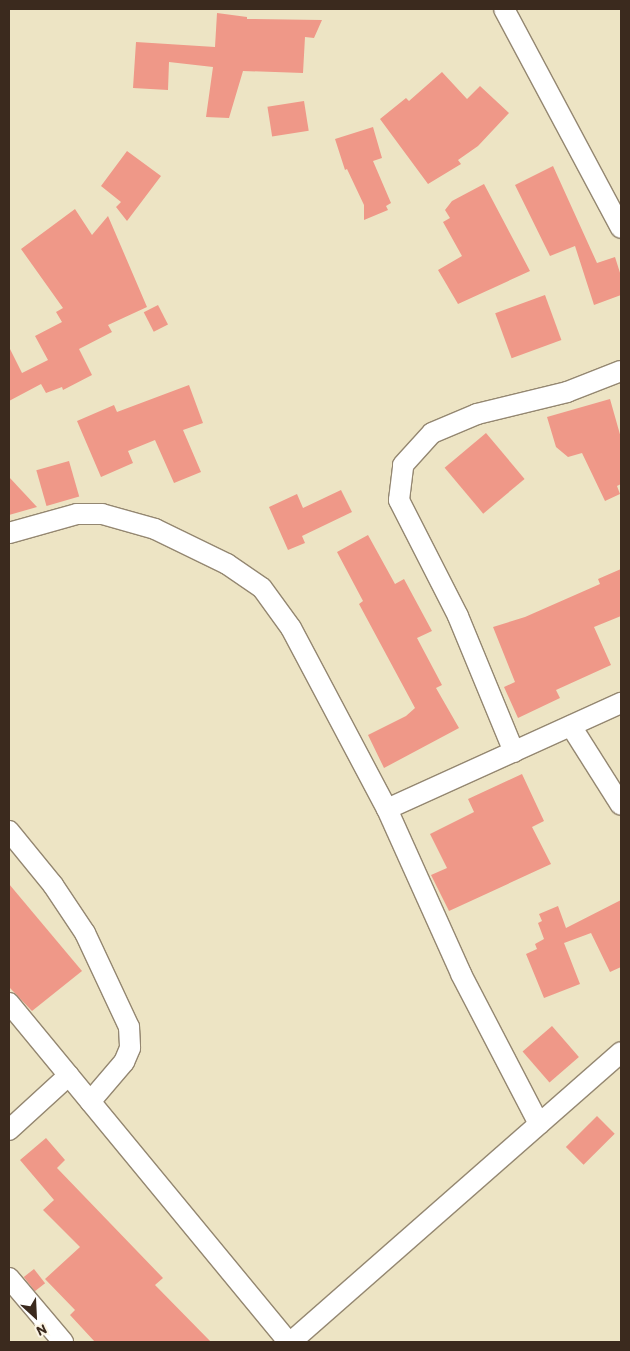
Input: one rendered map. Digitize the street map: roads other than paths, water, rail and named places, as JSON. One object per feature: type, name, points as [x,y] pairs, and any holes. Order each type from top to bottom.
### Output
[{"type":"street","points":[[504,9],[621,228]]},
{"type":"street","points":[[514,752],[458,616],[399,500],[403,465],[432,433],[477,414],[567,392],[621,371]]},
{"type":"street","points":[[9,533],[77,514],[102,514],[155,529],[227,564],[262,588],[291,628],[387,809],[461,974],[539,1124]]},
{"type":"street","points":[[387,809],[621,703]]},
{"type":"street","points":[[571,726],[621,805]]},
{"type":"street","points":[[9,831],[54,885],[85,933],[129,1027],[130,1048],[124,1062],[90,1102]]},
{"type":"street","points":[[9,1003],[289,1342],[621,1052]]},
{"type":"street","points":[[9,1130],[69,1075]]},
{"type":"street","points":[[9,1278],[63,1342]]}]
